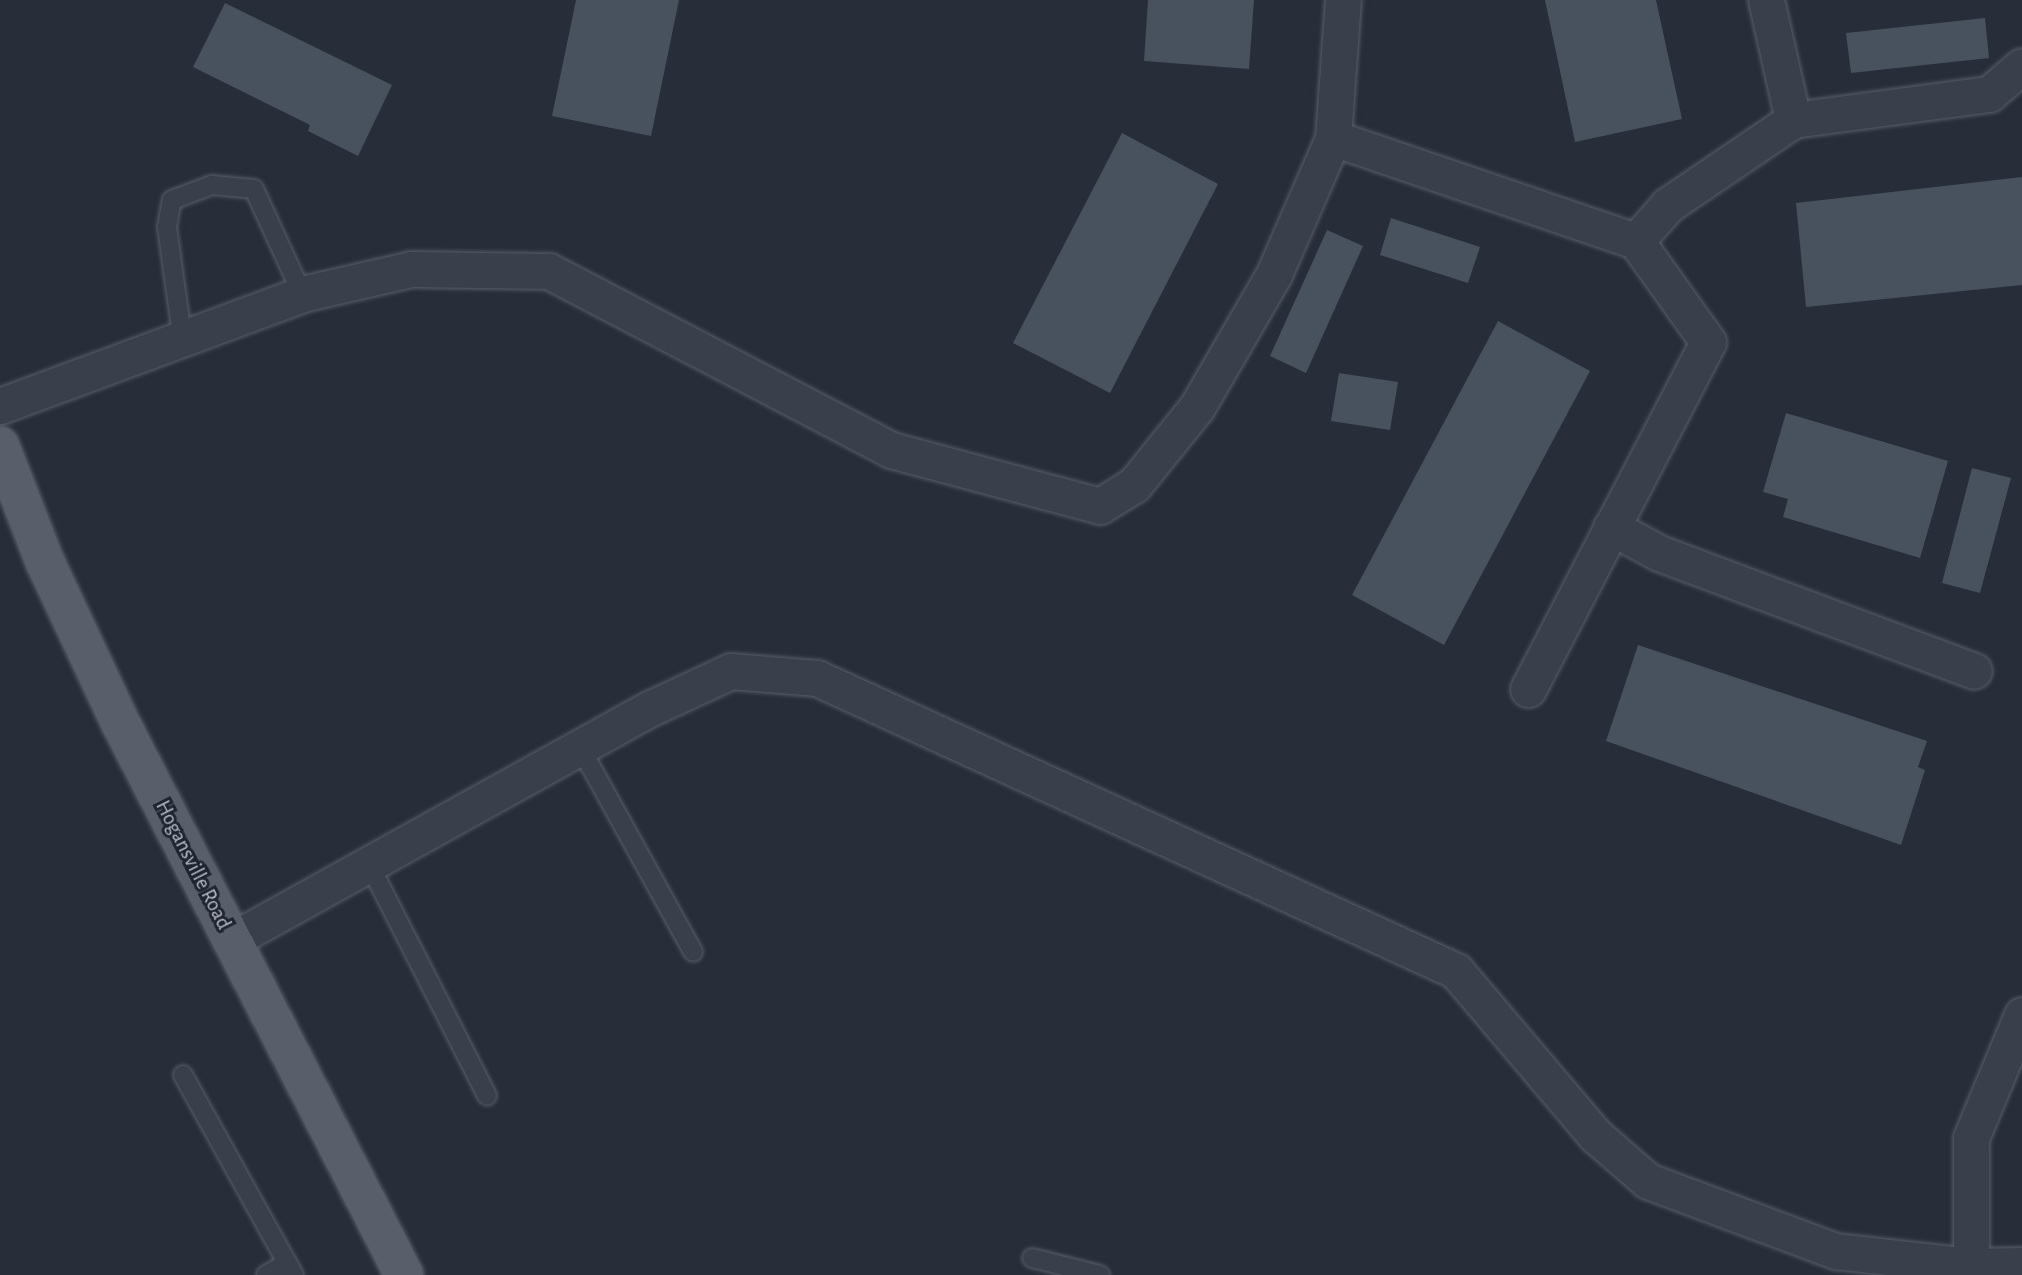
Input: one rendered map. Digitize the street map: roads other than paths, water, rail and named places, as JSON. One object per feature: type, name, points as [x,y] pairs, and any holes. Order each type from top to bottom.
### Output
[{"type":"main road","name":"Hogansville Road","points":[[0,446],[45,562],[115,711],[404,1275]]},
{"type":"street","points":[[0,406],[182,335],[302,294],[411,269],[549,271],[891,450],[1100,506],[1134,485],[1196,407],[1274,274],[1333,138],[1343,0]]},
{"type":"street","points":[[1766,0],[1793,120]]},
{"type":"street","points":[[1636,241],[1668,205],[1793,120],[1989,94],[2022,66]]},
{"type":"street","points":[[1333,138],[1636,241],[1708,342],[1528,689]]},
{"type":"street","points":[[1611,527],[1659,553],[1974,671]]},
{"type":"street","points":[[232,940],[580,747],[731,671],[817,678],[1456,971],[1595,1135],[1648,1181],[1835,1251],[1914,1267],[2022,1265]]},
{"type":"street","points":[[1971,1266],[1971,1138],[2022,1015]]},
{"type":"lane","points":[[182,335],[167,228],[172,200],[212,185],[254,190],[302,294]]},
{"type":"lane","points":[[580,747],[693,952]]},
{"type":"lane","points":[[369,864],[487,1096]]},
{"type":"lane","points":[[183,1076],[290,1269],[266,1275]]},
{"type":"lane","points":[[1032,1258],[1100,1275]]}]
